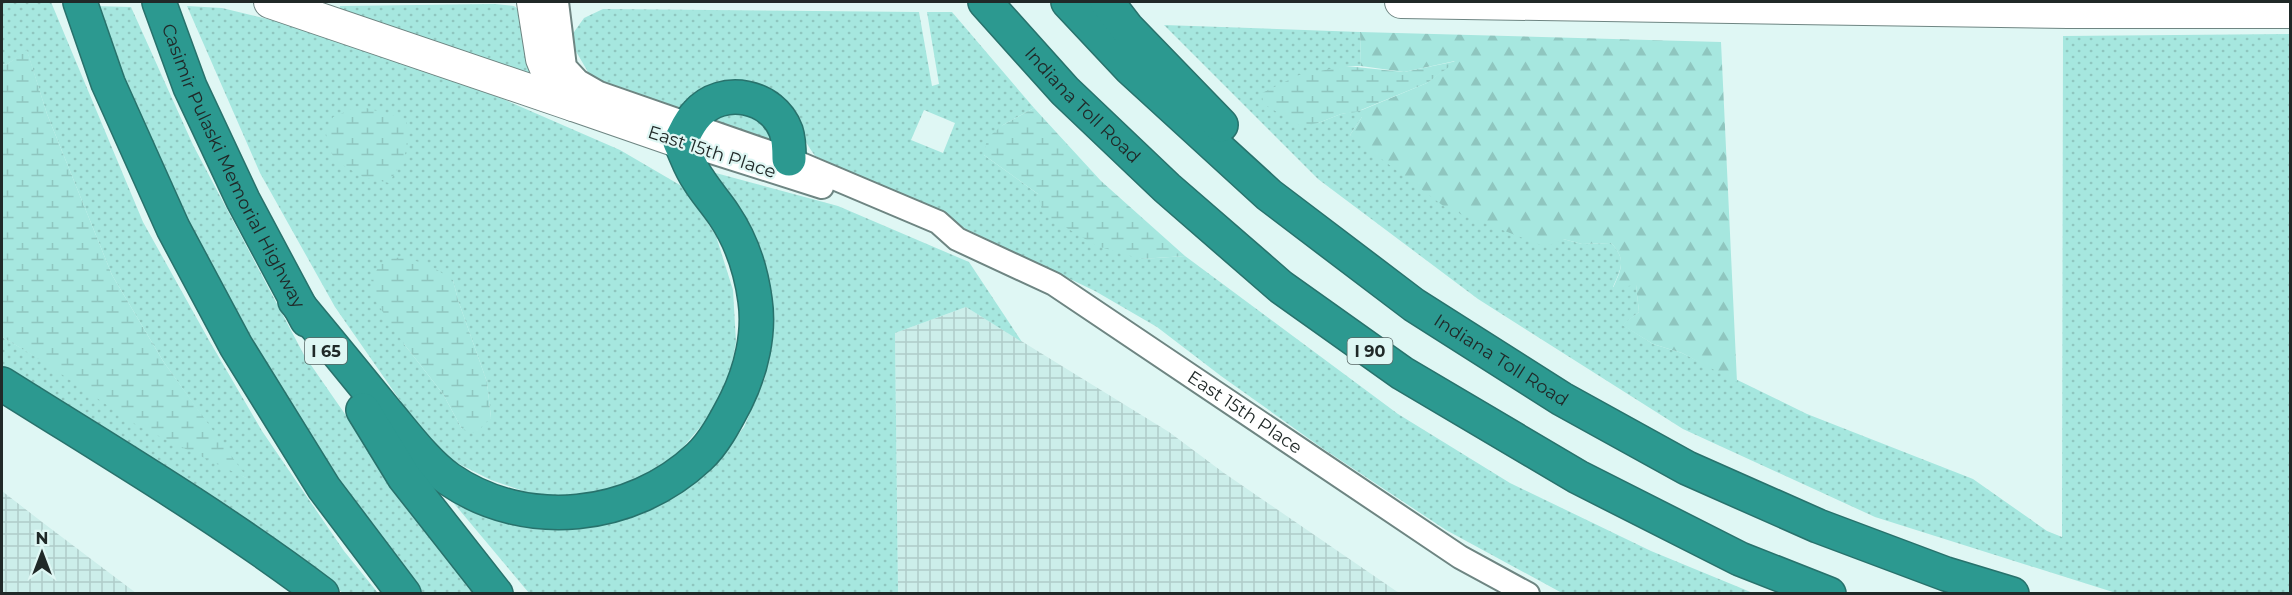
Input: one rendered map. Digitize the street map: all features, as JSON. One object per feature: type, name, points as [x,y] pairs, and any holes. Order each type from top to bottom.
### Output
[{"type":"highway","points":[[80,2],[108,83],[173,228],[236,346],[324,488],[404,594]]},
{"type":"highway","name":"Casimir Pulaski Memorial Highway","points":[[159,2],[190,87],[243,200],[295,301],[404,477],[496,594]]},
{"type":"highway","name":"Indiana Toll Road","points":[[985,2],[1065,91],[1167,188],[1281,287],[1402,373],[1578,477],[1740,559],[1829,594]]},
{"type":"highway","name":"Indiana Toll Road","points":[[1068,2],[1130,68],[1269,195],[1414,304],[1562,399],[1687,468],[1818,526],[1946,574],[2012,594]]},
{"type":"highway","points":[[1107,2],[1127,27],[1219,122],[1269,195]]},
{"type":"highway","points":[[295,301],[410,441],[448,478],[482,498],[522,510],[565,513],[614,506],[664,485],[700,456],[726,421],[744,386],[755,344],[756,301],[744,252],[726,218],[696,177],[684,134],[697,113],[709,104],[723,98],[753,99],[767,106],[782,123],[789,144],[789,159]]},
{"type":"highway","points":[[2,384],[137,468],[279,561],[322,594]]},
{"type":"street","points":[[270,2],[573,105]]},
{"type":"street","name":"East 15th Place","points":[[534,2],[542,59],[551,81],[573,105],[789,159],[938,222],[957,238],[1054,284],[1460,557],[1528,594]]},
{"type":"street","name":"East 15th Place","points":[[556,2],[565,66],[578,81],[684,134],[829,190],[931,236],[957,238]]},
{"type":"street","points":[[1401,2],[2290,12]]},
{"type":"shaded area","points":[[966,307],[1169,432],[1224,473],[1399,593],[898,593],[895,333]]},
{"type":"shaded area","points":[[2,491],[42,522],[136,593],[2,593]]},
{"type":"green space","points":[[2,2],[51,2],[143,222],[262,431],[344,551],[378,593],[343,593],[280,544],[176,474],[2,367],[2,337],[246,478],[163,361],[112,275],[47,114],[27,51],[6,65],[2,64]]},
{"type":"green space","points":[[495,4],[514,6],[524,14],[536,74],[531,82],[339,14],[340,6]]},
{"type":"green space","points":[[93,6],[131,7],[193,145],[304,355],[417,518],[479,593],[416,593],[316,450],[206,258],[142,132]]},
{"type":"green space","points":[[187,6],[222,8],[330,34],[503,99],[620,150],[685,188],[716,236],[733,290],[736,342],[728,383],[707,419],[680,451],[647,475],[605,492],[563,499],[532,494],[491,480],[447,458],[415,422],[335,307],[260,173]],"holes":[[[453,280],[487,382],[491,418],[462,429],[443,394],[404,344]]]},
{"type":"green space","points":[[603,9],[919,12],[932,86],[939,84],[927,12],[952,12],[1034,108],[1003,125],[984,155],[1038,194],[1141,259],[1185,256],[1398,414],[1510,483],[1651,551],[1753,593],[1562,593],[1446,530],[1322,448],[1157,327],[1095,291],[964,228],[943,213],[815,156],[777,99],[682,112],[603,84],[588,72],[574,48],[574,32],[584,18]],"holes":[[[924,110],[955,123],[943,153],[911,140]]]},
{"type":"green space","points":[[1164,25],[1360,32],[1361,66],[1346,66],[1318,123],[1341,114],[1362,110],[1362,117],[1350,135],[1563,239],[1582,244],[1611,243],[1621,259],[1613,287],[1636,284],[1639,312],[1623,325],[1653,344],[1682,353],[1807,414],[1973,479],[2047,531],[2062,537],[2063,36],[2290,34],[2290,593],[2116,593],[1875,517],[1683,429],[1478,299],[1318,179]]},
{"type":"green space","points":[[1360,32],[1721,42],[1737,382],[1682,353],[1653,344],[1622,325],[1639,312],[1636,285],[1613,288],[1621,260],[1611,243],[1582,244],[1563,239],[1546,247],[1446,208],[1350,135],[1362,117],[1362,110],[1427,83],[1455,61],[1404,72],[1361,66]]},
{"type":"green space","points":[[27,50],[47,114],[112,275],[163,361],[248,479],[138,426],[39,359],[2,337],[2,64],[6,65]]},
{"type":"green space","points":[[1457,61],[1427,83],[1356,112],[1341,114],[1318,123],[1301,126],[1263,104],[1262,93],[1299,75],[1346,66],[1404,72]]},
{"type":"green space","points":[[359,106],[406,119],[408,138],[405,153],[389,183],[363,177],[334,160],[326,134],[333,117]]},
{"type":"green space","points":[[1034,108],[1101,181],[1185,256],[1141,259],[1097,246],[1043,214],[1038,194],[984,155],[987,138],[1003,125]]},
{"type":"green space","points":[[722,110],[761,115],[776,145],[708,121]]},
{"type":"green space","points":[[712,172],[838,206],[969,262],[1022,342],[966,307],[895,333],[898,593],[529,593],[446,494],[504,520],[667,497],[713,467],[744,427],[765,378],[771,329],[767,274],[745,217]]},
{"type":"green space","points":[[404,257],[431,266],[453,280],[487,382],[491,418],[476,433],[462,429],[443,394],[404,344],[373,297],[371,277],[385,259]]}]
